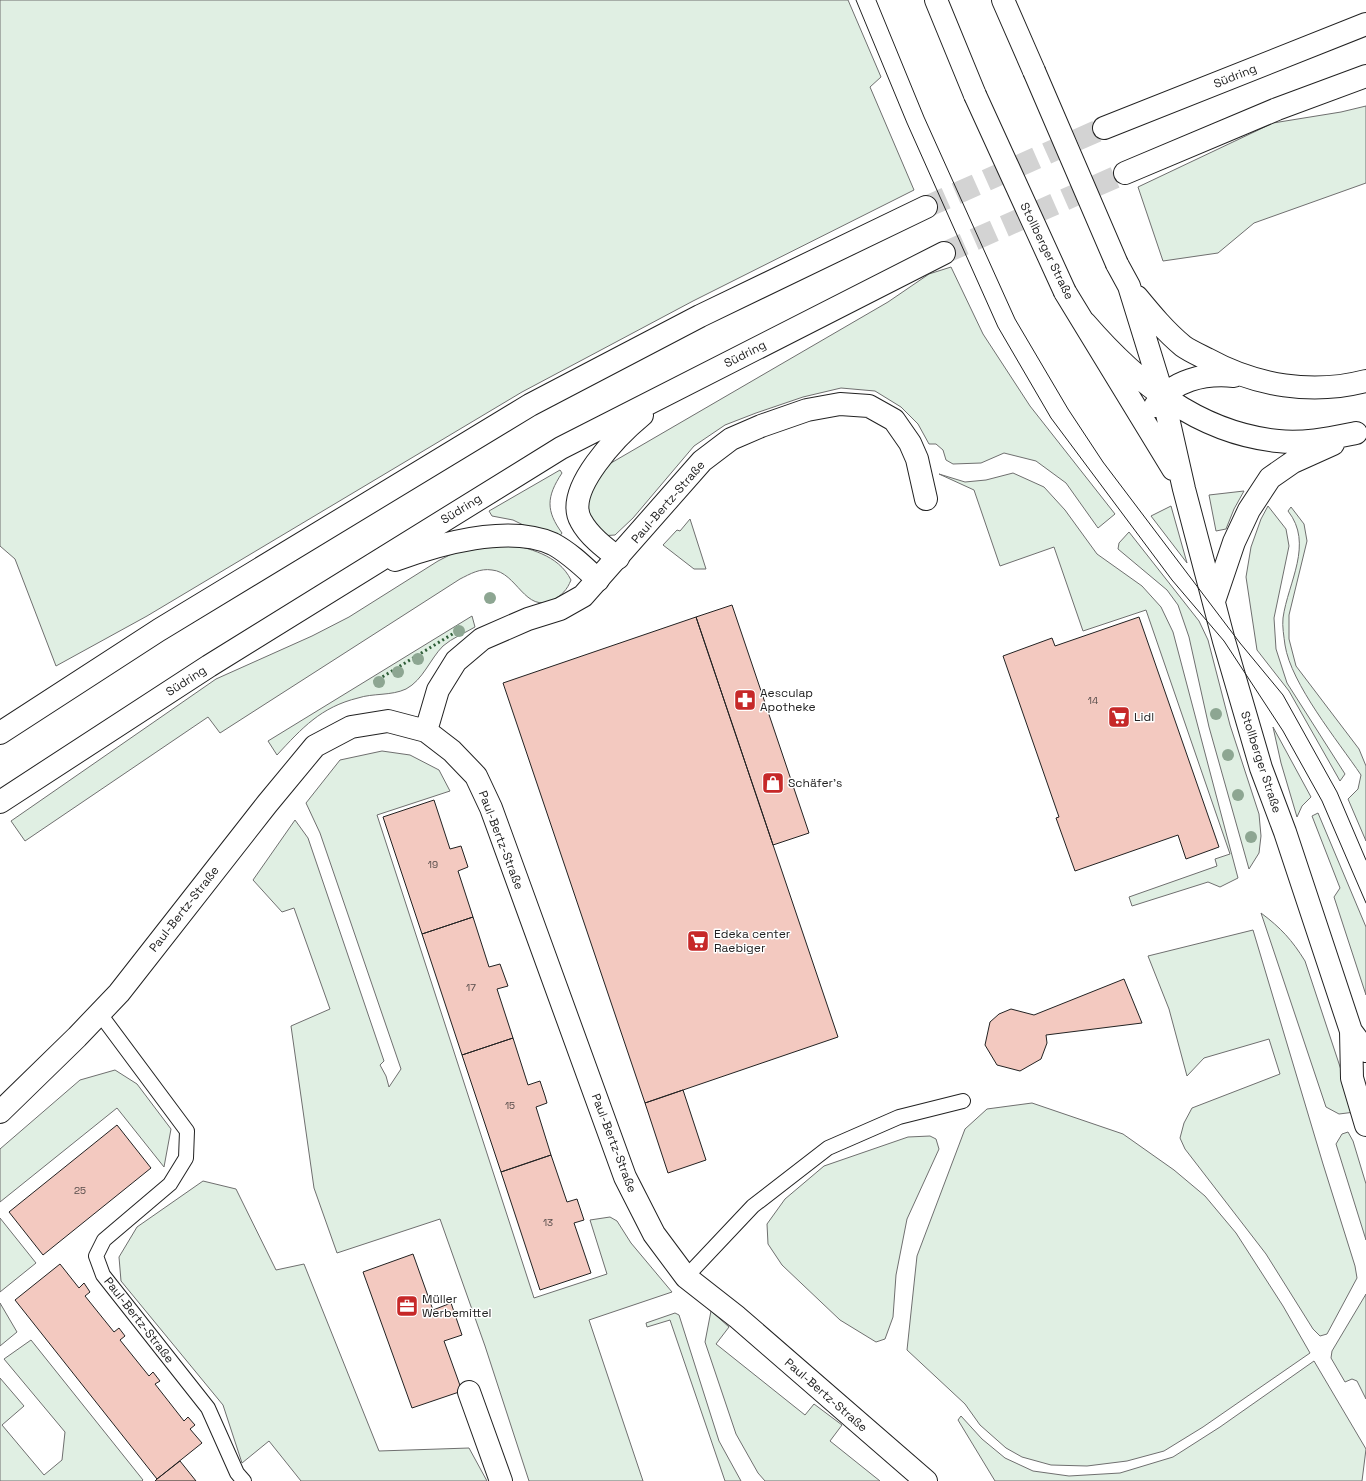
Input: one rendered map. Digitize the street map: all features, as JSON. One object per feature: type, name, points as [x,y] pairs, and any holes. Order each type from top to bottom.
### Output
[{"type":"main road","name":"Stollberger Straße","points":[[936,0],[975,95],[1065,292],[1085,323],[1118,381],[1152,432],[1184,489]]},
{"type":"main road","name":"Stollberger Straße","points":[[1003,0],[1117,264],[1129,286],[1163,396],[1184,489],[1261,768],[1285,832],[1351,1031],[1352,1078],[1366,1125]]},
{"type":"main road","name":"Südring","points":[[1104,128],[1366,24]]},
{"type":"main road","points":[[1125,173],[1277,109],[1366,76]]},
{"type":"main road","points":[[0,733],[159,630],[530,406],[700,316],[926,207]]},
{"type":"main road","name":"Südring","points":[[0,802],[209,666],[560,448],[944,253]]},
{"type":"main road","points":[[1129,286],[1158,323],[1184,347],[1217,365],[1249,378]]},
{"type":"main road","points":[[1085,323],[1137,378],[1163,396],[1214,426],[1238,433],[1278,441],[1313,441],[1361,432]]},
{"type":"main road","points":[[1152,432],[1150,422],[1155,404],[1179,384],[1199,376],[1221,374],[1249,378],[1282,386],[1312,388],[1347,386],[1366,381]]},
{"type":"main road","points":[[618,558],[602,545],[581,521],[576,508],[577,499],[590,474],[614,441],[628,426],[675,389]]},
{"type":"main road","name":"Paul-Bertz-Straße","points":[[426,731],[438,690],[456,661],[482,639],[528,619],[560,609],[583,596],[702,461],[731,439],[761,426],[807,410],[840,404],[869,406],[894,420],[910,443],[917,458],[926,499]]},
{"type":"main road","points":[[1214,600],[1234,542],[1249,510],[1270,478],[1293,462],[1361,432]]},
{"type":"main road","points":[[360,572],[399,558],[474,539],[522,536],[538,539],[564,550],[598,580]]},
{"type":"main road","name":"Paul-Bertz-Straße","points":[[0,1112],[100,1014],[119,993],[267,804],[316,746],[351,726],[388,721],[426,731],[452,751],[476,776],[491,808],[624,1177],[654,1234],[686,1277],[737,1317],[919,1479]]},
{"type":"main road","name":"Stollberger Straße","points":[[1351,1031],[1366,1051]]},
{"type":"main road","points":[[469,1392],[501,1481]]},
{"type":"lane","name":"Paul-Bertz-Straße","points":[[100,1014],[187,1131],[186,1158],[170,1184],[104,1240],[96,1256],[104,1275],[208,1408],[237,1473],[244,1481]]},
{"type":"lane","points":[[686,1277],[753,1206],[828,1148],[899,1118],[963,1101]]},
{"type":"green space","points":[[0,0],[848,0],[881,77],[870,87],[914,190],[693,301],[522,392],[147,616],[56,666],[15,559],[0,546]]},
{"type":"green space","points":[[1366,106],[1366,183],[1254,223],[1218,253],[1163,261],[1138,187],[1273,123],[1341,112]]},
{"type":"green space","points":[[951,267],[983,334],[1030,406],[1115,514],[1098,528],[1066,483],[1036,461],[1004,453],[981,463],[953,464],[946,460],[943,450],[936,444],[929,444],[918,424],[901,407],[875,391],[841,388],[803,397],[725,425],[694,446],[633,518],[615,535],[600,536],[574,490],[611,463],[888,302],[929,274]]},
{"type":"green space","points":[[560,470],[562,473],[553,489],[550,504],[553,518],[562,533],[556,541],[513,520],[492,516],[489,511]]},
{"type":"green space","points":[[1013,473],[1044,487],[1065,510],[1097,554],[1142,586],[1161,607],[1173,632],[1238,878],[1220,887],[1208,882],[1132,906],[1129,897],[1217,866],[1215,859],[1230,854],[1146,610],[1083,631],[1054,547],[1000,566],[974,490],[939,474],[965,482],[986,480]]},
{"type":"green space","points":[[1244,491],[1234,509],[1226,529],[1216,531],[1209,495]]},
{"type":"green space","points":[[1171,506],[1187,563],[1151,516]]},
{"type":"green space","points":[[1268,506],[1286,529],[1289,546],[1274,618],[1276,649],[1287,683],[1345,774],[1340,781],[1289,691],[1257,650],[1246,577],[1251,547],[1261,519]]},
{"type":"green space","points":[[1291,507],[1304,524],[1307,541],[1289,615],[1289,639],[1296,666],[1359,749],[1366,766],[1366,841],[1348,799],[1358,789],[1361,775],[1328,729],[1296,677],[1285,645],[1283,618],[1299,550],[1299,537],[1295,524],[1288,511]]},
{"type":"green space","points":[[690,519],[706,569],[694,569],[663,545],[677,530],[680,531]]},
{"type":"green space","points":[[1129,532],[1199,621],[1208,640],[1230,725],[1259,814],[1261,836],[1259,853],[1249,869],[1209,727],[1189,637],[1178,605],[1167,590],[1118,549],[1119,543]]},
{"type":"green space","points":[[503,542],[533,550],[551,558],[559,564],[571,580],[568,587],[562,594],[553,600],[543,603],[535,602],[501,572],[488,570],[471,573],[220,733],[208,717],[25,841],[11,821],[216,679],[312,636],[349,617],[438,561],[473,543]]},
{"type":"green space","points":[[472,616],[475,627],[454,638],[443,646],[422,675],[412,685],[400,691],[388,694],[364,696],[333,707],[304,727],[277,755],[268,741]]},
{"type":"green space","points":[[1273,727],[1311,797],[1302,806],[1297,817],[1281,763]]},
{"type":"green space","points":[[382,751],[410,755],[439,770],[450,791],[377,815],[534,1298],[607,1274],[590,1220],[610,1217],[617,1221],[631,1243],[672,1292],[589,1320],[643,1481],[529,1481],[485,1346],[440,1219],[337,1253],[314,1188],[291,1026],[330,1009],[294,908],[282,912],[253,880],[295,820],[308,838],[384,1061],[380,1065],[386,1076],[389,1087],[401,1069],[320,833],[306,803],[340,760]]},
{"type":"green space","points":[[1318,813],[1366,927],[1366,995],[1334,897],[1340,888],[1312,816]]},
{"type":"green space","points":[[1261,913],[1286,935],[1305,961],[1355,1112],[1339,1114],[1326,1107]]},
{"type":"green space","points":[[1253,930],[1355,1266],[1357,1278],[1327,1334],[1320,1336],[1313,1329],[1266,1254],[1185,1149],[1180,1138],[1184,1123],[1192,1108],[1280,1074],[1269,1039],[1204,1058],[1187,1076],[1169,1009],[1148,956]]},
{"type":"green space","points":[[115,1070],[137,1084],[171,1129],[164,1167],[117,1108],[0,1202],[0,1149],[80,1080]]},
{"type":"green space","points":[[1032,1103],[1123,1134],[1174,1170],[1205,1196],[1236,1233],[1283,1306],[1310,1353],[1203,1427],[1164,1451],[1127,1461],[1087,1466],[1051,1465],[1022,1457],[1006,1448],[980,1425],[965,1404],[907,1350],[917,1256],[965,1129],[987,1109]]},
{"type":"green space","points":[[1348,1132],[1353,1141],[1366,1184],[1366,1240],[1336,1144],[1342,1134]]},
{"type":"green space","points":[[930,1136],[936,1139],[939,1149],[907,1219],[896,1275],[893,1317],[885,1339],[876,1342],[840,1320],[782,1265],[768,1244],[767,1224],[785,1199],[824,1166],[908,1137]]},
{"type":"green space","points":[[203,1181],[236,1189],[276,1270],[304,1264],[379,1451],[469,1448],[487,1481],[301,1481],[269,1441],[242,1463],[223,1405],[121,1281],[119,1257],[137,1227]]},
{"type":"green space","points":[[0,1218],[36,1263],[0,1292]]},
{"type":"green space","points":[[1366,1294],[1366,1399],[1357,1381],[1352,1379],[1345,1382],[1331,1358],[1332,1351]]},
{"type":"green space","points":[[0,1303],[17,1332],[0,1346]]},
{"type":"green space","points":[[711,1311],[729,1327],[716,1344],[805,1415],[814,1404],[842,1425],[830,1441],[880,1481],[765,1481],[758,1473],[736,1434],[705,1342]]},
{"type":"green space","points":[[675,1313],[679,1315],[719,1441],[741,1481],[725,1481],[670,1320],[647,1327],[646,1323]]},
{"type":"green space","points":[[31,1340],[143,1480],[142,1481],[0,1481],[0,1378],[24,1406],[2,1425],[44,1475],[62,1460],[65,1432],[4,1359]]},
{"type":"green space","points":[[1314,1361],[1366,1449],[1362,1481],[995,1481],[958,1420],[961,1416],[982,1439],[1005,1458],[1033,1471],[1069,1476],[1120,1473],[1173,1457],[1220,1427]]},
{"type":"building","points":[[732,605],[809,833],[773,845],[696,617]]},
{"type":"building","name":"Edeka center Raebiger","points":[[696,617],[838,1037],[645,1103],[503,683]]},
{"type":"building","points":[[1139,617],[1219,847],[1186,859],[1178,835],[1075,871],[1056,818],[1059,817],[1003,656],[1052,638],[1055,646]]},
{"type":"building","points":[[434,800],[450,849],[461,846],[468,867],[458,871],[473,917],[422,934],[383,817]]},
{"type":"building","points":[[473,917],[489,967],[500,964],[508,986],[497,989],[513,1038],[462,1055],[422,934]]},
{"type":"building","points":[[1124,979],[1142,1023],[1046,1035],[1047,1043],[1041,1059],[1020,1071],[997,1065],[985,1045],[990,1022],[999,1014],[1011,1009],[1034,1015]]},
{"type":"building","points":[[513,1038],[528,1085],[540,1081],[545,1096],[547,1103],[536,1107],[551,1155],[501,1172],[462,1055]]},
{"type":"building","points":[[683,1090],[706,1160],[668,1173],[645,1103]]},
{"type":"building","points":[[117,1125],[151,1168],[43,1255],[9,1212]]},
{"type":"building","points":[[551,1155],[567,1202],[577,1199],[584,1220],[574,1223],[591,1273],[540,1290],[501,1172]]},
{"type":"building","points":[[413,1254],[433,1310],[451,1303],[462,1335],[444,1341],[462,1391],[412,1408],[363,1272]]},
{"type":"building","points":[[60,1264],[79,1288],[84,1283],[90,1292],[85,1296],[114,1332],[119,1328],[125,1336],[120,1340],[149,1376],[153,1372],[160,1381],[155,1384],[184,1421],[188,1417],[195,1425],[190,1429],[202,1443],[157,1479],[15,1300]]},
{"type":"building","points":[[180,1461],[196,1481],[155,1481],[157,1479]]},
{"type":"tunnel","points":[[926,207],[1104,128]]},
{"type":"tunnel","points":[[944,253],[1125,173]]},
{"type":"tram line","points":[[856,0],[907,123],[998,327],[1051,418],[1172,580],[1224,641],[1283,731],[1322,801],[1366,903]]},
{"type":"tram line","points":[[876,0],[924,117],[1015,319],[1068,409],[1103,462],[1240,643],[1283,695],[1337,792],[1366,860]]},
{"type":"hedge","points":[[374,682],[459,630]]},
{"type":"place","name":"Aesculap Apotheke","points":[[745,700]]},
{"type":"place","name":"Lidl","points":[[1119,717]]},
{"type":"place","name":"Schäfer's","points":[[773,783]]},
{"type":"place","name":"Edeka center Raebiger","points":[[698,941]]},
{"type":"place","name":"Müller Werbemittel","points":[[407,1306]]}]
